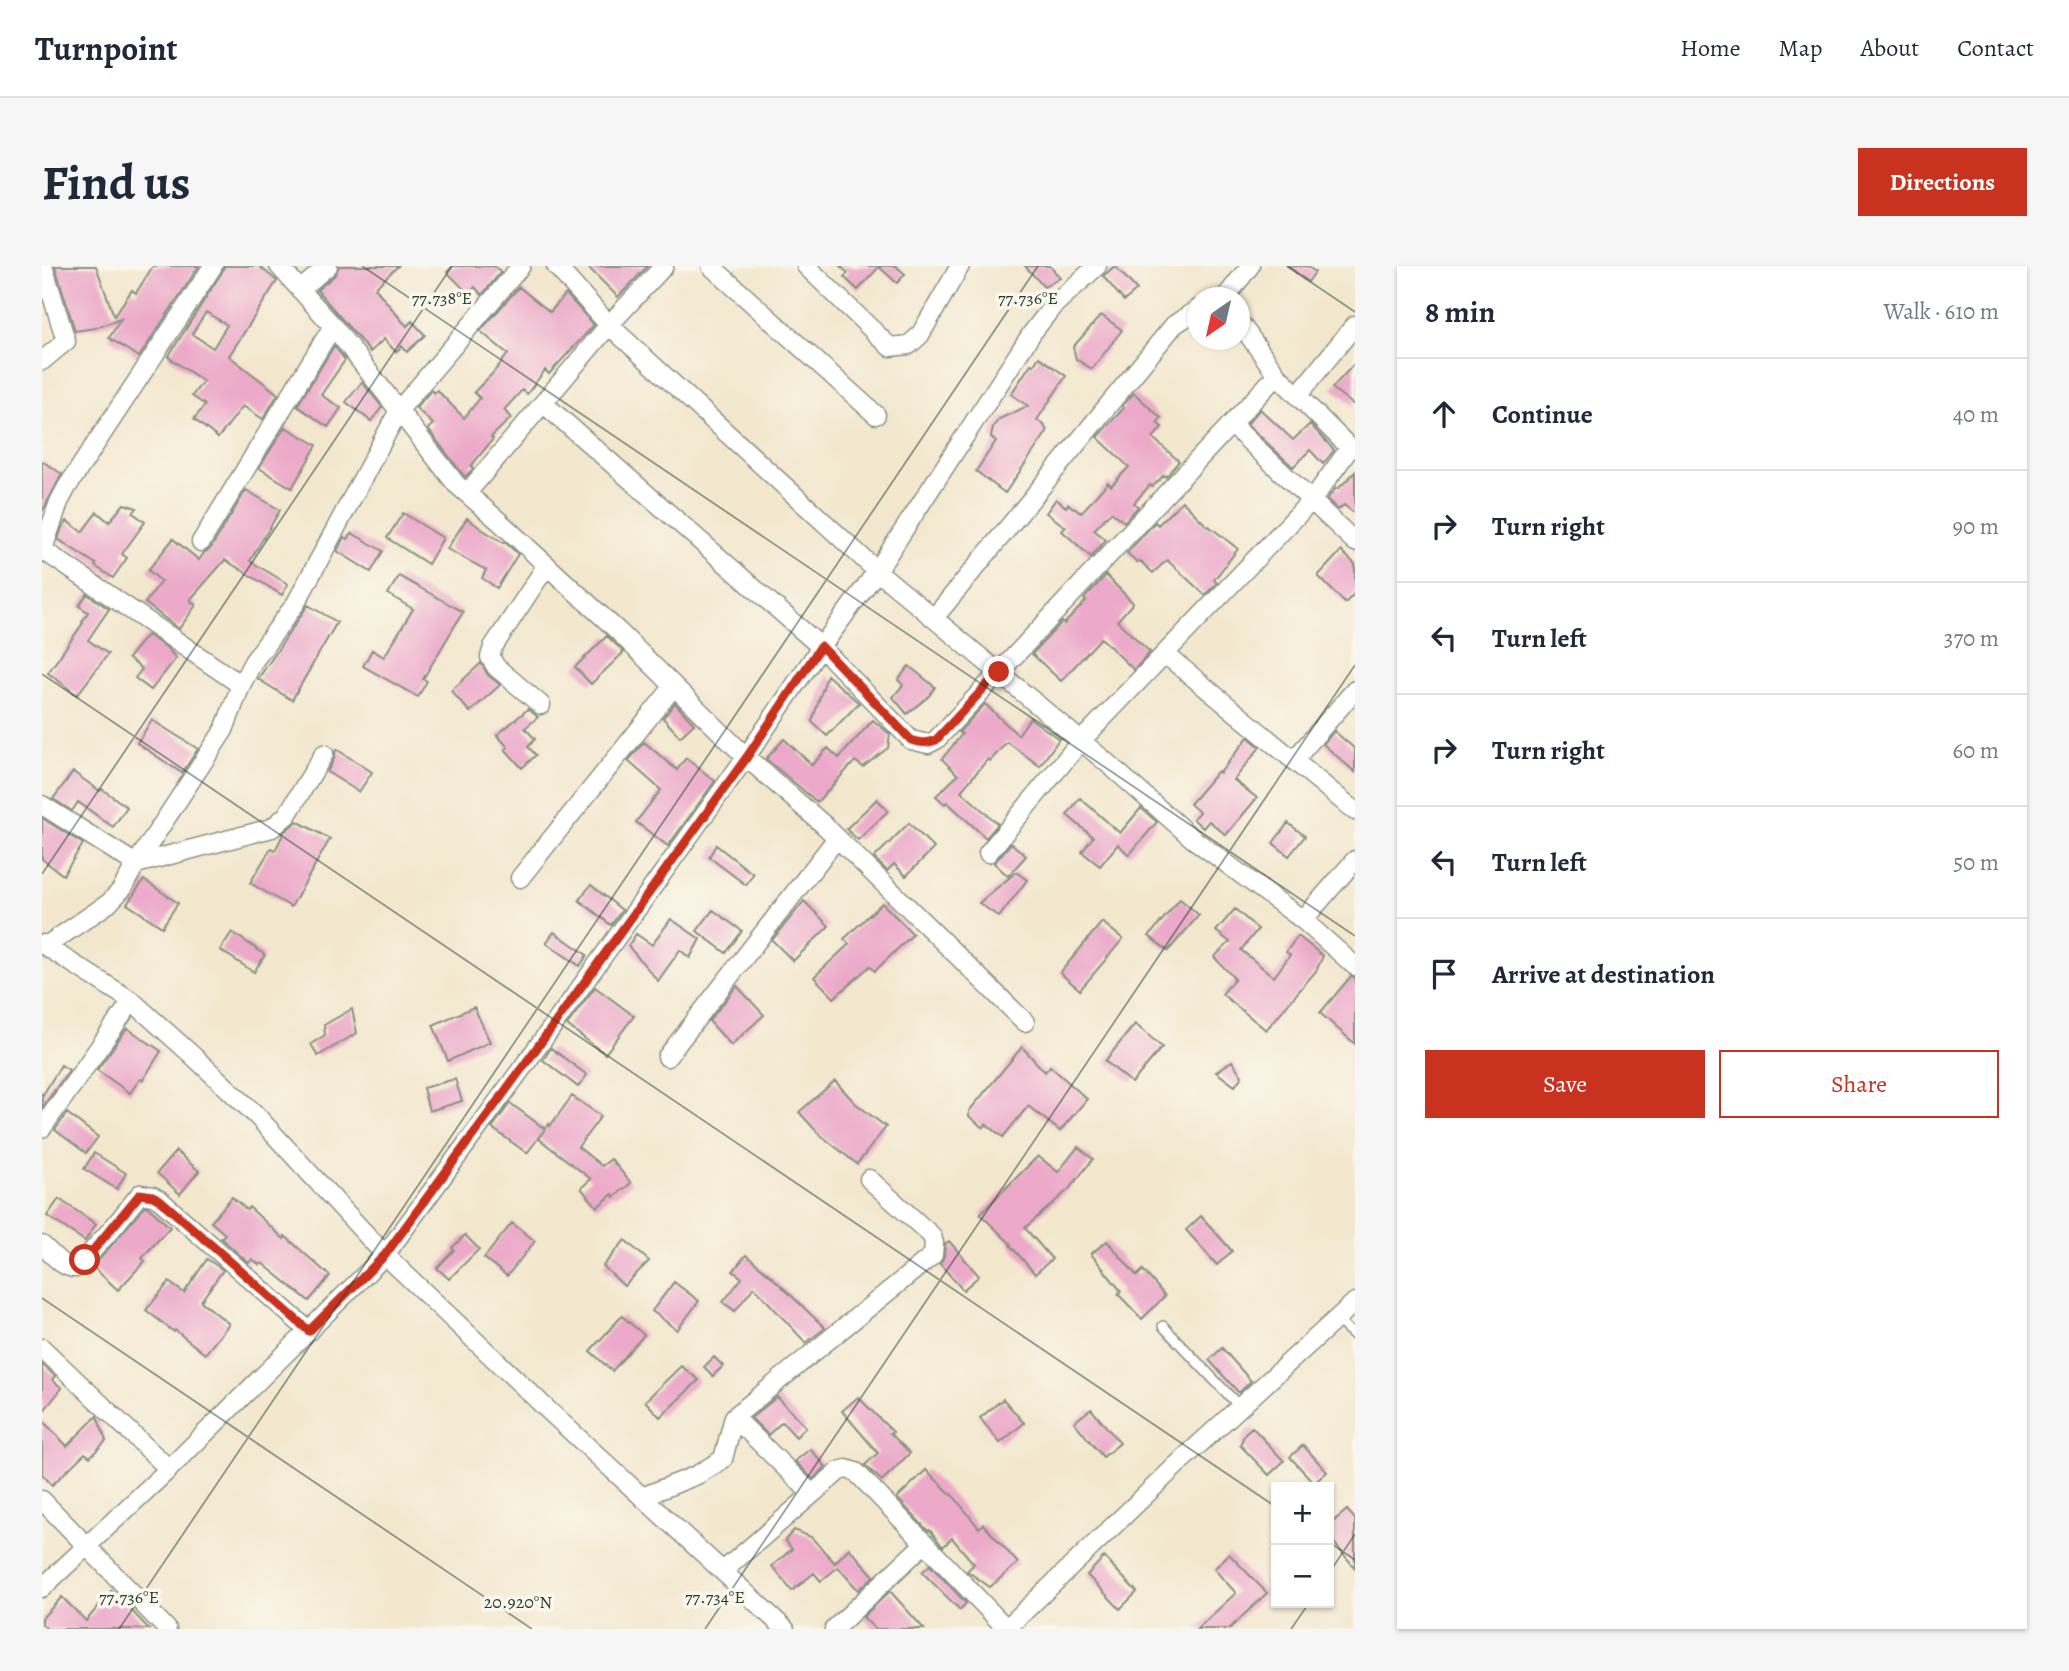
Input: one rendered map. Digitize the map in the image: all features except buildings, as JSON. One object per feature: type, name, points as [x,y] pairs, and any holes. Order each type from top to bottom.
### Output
[{"type":"street","points":[[42,361],[66,341],[43,266]]},
{"type":"street","points":[[213,266],[59,502],[43,551],[241,685]]},
{"type":"street","points":[[279,266],[333,326],[456,484],[547,565],[747,757],[837,838],[1025,1022]]},
{"type":"street","points":[[300,290],[328,266]]},
{"type":"street","points":[[522,266],[399,410],[296,603],[253,662],[223,730],[115,897],[44,945],[132,1000],[256,1115],[385,1255],[785,1629]]},
{"type":"street","points":[[556,266],[609,325],[877,571],[1081,741],[1192,838],[1303,920],[1355,966]]},
{"type":"street","points":[[467,493],[609,325],[664,266]]},
{"type":"street","points":[[711,266],[876,415]]},
{"type":"street","points":[[806,266],[890,347],[909,345],[920,335],[960,266]]},
{"type":"street","points":[[42,1588],[169,1469],[385,1255],[747,757],[821,646],[877,571],[1032,333],[1053,306],[1097,266]]},
{"type":"street","points":[[1234,287],[1250,266]]},
{"type":"street","points":[[934,618],[1174,325],[1187,316]]},
{"type":"street","points":[[1298,395],[1355,325]]},
{"type":"street","points":[[201,542],[333,326]]},
{"type":"street","points":[[988,853],[1081,741],[1312,500],[1350,448],[1277,375],[1250,337]]},
{"type":"street","points":[[543,403],[821,646],[911,740],[928,744],[936,740],[1277,375]]},
{"type":"street","points":[[1230,424],[1355,542]]},
{"type":"street","points":[[541,705],[496,667],[490,657],[493,647],[547,565]]},
{"type":"street","points":[[1165,654],[1355,811]]},
{"type":"street","points":[[520,878],[674,686]]},
{"type":"street","points":[[1294,760],[1355,690]]},
{"type":"street","points":[[42,805],[136,864],[265,831],[279,823],[288,815],[324,754]]},
{"type":"street","points":[[667,1057],[837,838]]},
{"type":"street","points":[[1303,920],[1355,860]]},
{"type":"street","points":[[42,1128],[132,1000]]},
{"type":"street","points":[[642,1497],[696,1475],[723,1460],[734,1417],[933,1255],[932,1236],[869,1179]]},
{"type":"street","points":[[42,1245],[66,1266],[77,1268],[140,1194],[153,1196],[309,1331]]},
{"type":"street","points":[[723,1571],[839,1471],[851,1469],[1006,1629],[1183,1459],[1355,1302]]},
{"type":"street","points":[[42,1348],[169,1469]]},
{"type":"street","points":[[734,1417],[812,1494]]},
{"type":"street","points":[[42,1500],[167,1629]]},
{"type":"street","points":[[834,1629],[925,1543]]},
{"type":"lane","points":[[1336,1319],[1355,1336]]},
{"type":"lane","points":[[1163,1326],[1240,1407]]},
{"type":"route","points":[[85,1260],[140,1194],[153,1196],[309,1331],[385,1255],[747,757],[821,646],[911,740],[920,743],[928,744],[936,740],[999,672]]}]
